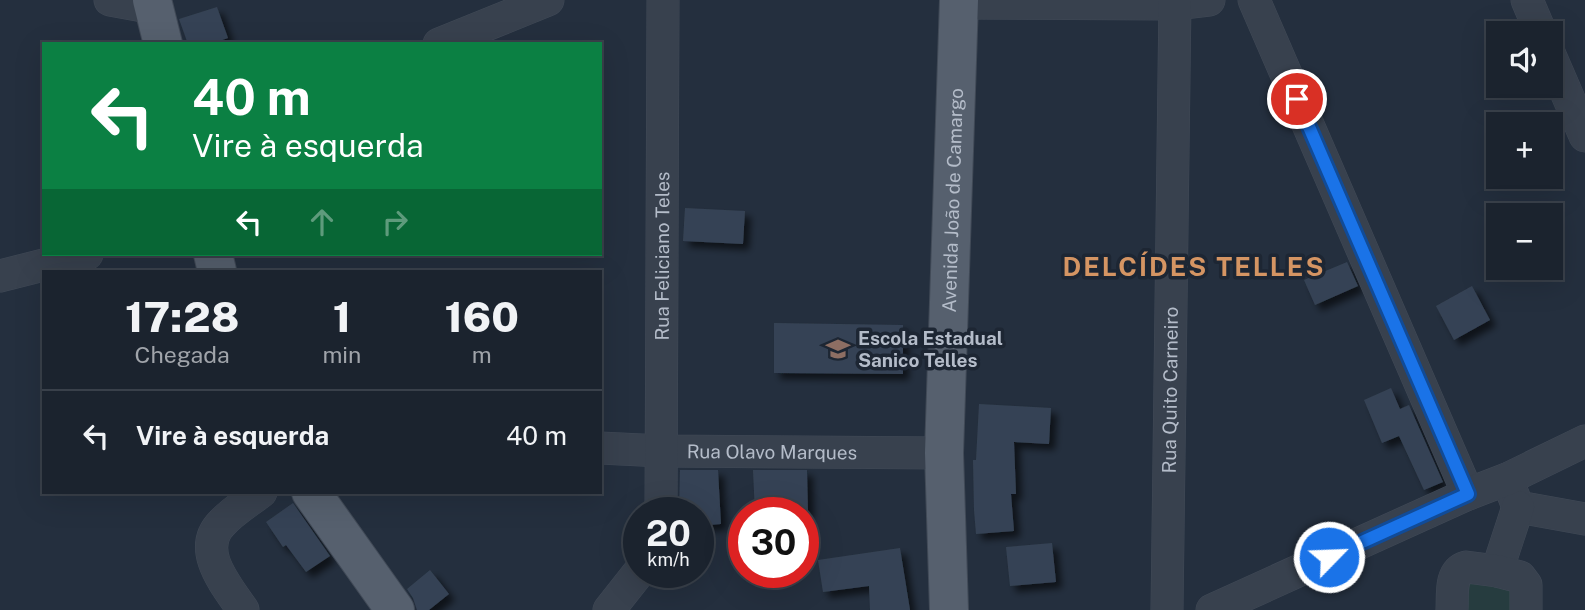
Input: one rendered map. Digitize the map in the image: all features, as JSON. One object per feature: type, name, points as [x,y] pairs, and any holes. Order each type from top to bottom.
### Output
[{"type":"main road","name":"Avenida João de Camargo","points":[[949,610],[944,453],[959,1]]},
{"type":"main road","points":[[312,494],[395,610]]},
{"type":"street","points":[[110,0],[156,17]]},
{"type":"street","points":[[444,42],[548,0]]},
{"type":"street","name":"Rua Feliciano Teles","points":[[661,497],[663,0]]},
{"type":"street","points":[[959,1],[1209,0]]},
{"type":"street","points":[[1254,0],[1468,494]]},
{"type":"street","points":[[1527,0],[1536,21]]},
{"type":"street","name":"Rua Quito Carneiro","points":[[1167,610],[1175,2]]},
{"type":"street","points":[[1563,85],[1585,136]]},
{"type":"street","points":[[0,276],[79,256]]},
{"type":"street","points":[[1497,571],[1512,493],[1585,441]]},
{"type":"street","name":"Rua Olavo Marques","points":[[602,448],[944,453]]},
{"type":"street","points":[[1212,610],[1468,494],[1512,493],[1585,519]]},
{"type":"street","points":[[243,610],[218,572],[212,557],[211,541],[220,524],[258,494]]},
{"type":"street","points":[[1452,610],[1454,579],[1461,568],[1517,575],[1524,582],[1527,592],[1526,610]]},
{"type":"street","points":[[609,610],[626,588]]},
{"type":"green space","points":[[1464,581],[1522,592],[1519,610],[1458,610]]},
{"type":"building","points":[[217,7],[228,38],[217,42],[187,42],[179,19]]},
{"type":"building","points":[[685,208],[745,211],[743,244],[683,241]]},
{"type":"building","points":[[1347,262],[1358,286],[1315,305],[1304,280]]},
{"type":"building","points":[[1472,286],[1490,320],[1454,340],[1436,306]]},
{"type":"building","name":"Escola Estadual Sanico Telles","points":[[774,323],[903,325],[903,374],[774,373]]},
{"type":"building","points":[[1391,388],[1400,409],[1409,405],[1443,482],[1424,490],[1399,436],[1382,443],[1364,400]]},
{"type":"building","points":[[979,404],[1051,408],[1049,444],[1014,442],[1016,494],[1011,494],[1014,531],[976,534],[973,460],[976,460]]},
{"type":"building","points":[[680,470],[718,470],[721,524],[714,525],[714,497],[679,497]]},
{"type":"building","points":[[753,470],[807,470],[808,497],[754,497]]},
{"type":"building","points":[[293,503],[330,556],[306,572],[286,545],[283,547],[266,522]]},
{"type":"building","points":[[1052,543],[1056,582],[1010,586],[1006,547]]},
{"type":"building","points":[[900,548],[910,610],[870,610],[869,586],[823,592],[819,560]]},
{"type":"building","points":[[430,570],[449,594],[429,610],[417,610],[407,589]]},
{"type":"place","name":"Escola Estadual Sanico Telles","points":[[838,349]]},
{"type":"district","name":"DELCÍDES TELLES","points":[[1194,267]]},
{"type":"route","points":[[1297,99],[1468,494],[1329,557]]}]
